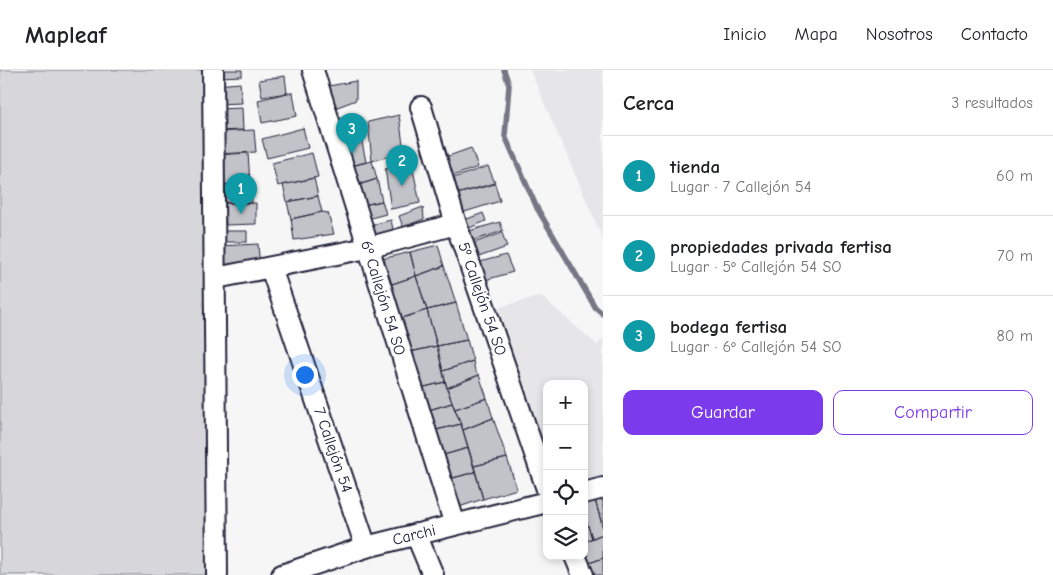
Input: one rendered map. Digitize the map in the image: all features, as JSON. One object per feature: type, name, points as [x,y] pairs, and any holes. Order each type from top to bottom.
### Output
[{"type":"street","points":[[213,70],[217,575]]},
{"type":"street","name":"6º Callejón 54 SO","points":[[313,70],[455,525]]},
{"type":"street","name":"5º Callejón 54 SO","points":[[421,107],[456,224],[543,477]]},
{"type":"street","points":[[216,278],[367,248],[456,224]]},
{"type":"street","name":"7 Callejón 54","points":[[271,268],[366,547]]},
{"type":"street","points":[[588,492],[603,488]]},
{"type":"street","name":"Carchi","points":[[282,575],[366,547],[543,503]]},
{"type":"street","points":[[416,534],[433,575]]},
{"type":"street","points":[[577,560],[583,575]]},
{"type":"shaded area","points":[[0,70],[209,70],[215,575],[0,575]]},
{"type":"shaded area","points":[[530,70],[603,70],[603,239]]},
{"type":"shaded area","points":[[541,296],[597,345],[603,338],[603,477],[588,481],[588,380],[543,380],[543,463],[492,309]]},
{"type":"building","points":[[219,70],[242,70],[242,76],[219,77]]},
{"type":"building","points":[[285,76],[287,93],[262,97],[259,80]]},
{"type":"building","points":[[356,81],[356,100],[335,108],[329,86]]},
{"type":"building","points":[[240,83],[242,103],[218,104],[216,85]]},
{"type":"building","points":[[293,93],[297,116],[262,123],[258,100]]},
{"type":"building","points":[[242,108],[243,130],[218,131],[216,109]]},
{"type":"building","points":[[399,115],[404,152],[372,161],[368,122]]},
{"type":"building","points":[[356,118],[361,137],[336,146],[329,125]]},
{"type":"building","points":[[303,128],[308,148],[267,158],[262,139]]},
{"type":"building","points":[[254,130],[256,152],[217,154],[217,132]]},
{"type":"building","points":[[361,137],[366,162],[343,168],[336,146]]},
{"type":"building","points":[[471,148],[478,167],[447,178],[440,159]]},
{"type":"building","points":[[248,153],[250,183],[218,185],[216,155]]},
{"type":"building","points":[[312,153],[318,177],[278,186],[272,163]]},
{"type":"building","points":[[411,160],[420,203],[391,209],[385,169]]},
{"type":"building","points":[[372,161],[377,179],[349,188],[343,168]]},
{"type":"building","points":[[488,166],[495,183],[453,195],[448,180]]},
{"type":"building","points":[[314,178],[318,196],[287,202],[283,185]]},
{"type":"building","points":[[377,179],[382,201],[354,207],[349,188]]},
{"type":"building","points":[[495,184],[500,201],[458,214],[453,195]]},
{"type":"building","points":[[251,185],[252,203],[225,203],[226,186]]},
{"type":"building","points":[[318,196],[322,212],[291,219],[287,202]]},
{"type":"building","points":[[382,201],[386,214],[359,221],[354,207]]},
{"type":"building","points":[[225,203],[256,203],[256,224],[226,225]]},
{"type":"building","points":[[423,207],[424,219],[403,227],[399,216]]},
{"type":"building","points":[[322,212],[328,213],[334,234],[294,240],[291,219]]},
{"type":"building","points":[[483,213],[486,221],[462,231],[459,222]]},
{"type":"building","points":[[391,220],[395,238],[372,243],[367,226]]},
{"type":"building","points":[[500,222],[503,231],[466,243],[462,233]]},
{"type":"building","points":[[221,231],[247,231],[247,242],[221,242]]},
{"type":"building","points":[[502,233],[507,247],[473,259],[468,245]]},
{"type":"building","points":[[258,244],[260,269],[220,272],[219,246]]},
{"type":"building","points":[[438,245],[444,266],[416,276],[410,252]]},
{"type":"building","points":[[410,252],[416,276],[383,287],[374,261]]},
{"type":"building","points":[[506,255],[513,272],[482,281],[476,263]]},
{"type":"building","points":[[444,266],[456,303],[427,310],[416,276]]},
{"type":"building","points":[[416,276],[427,310],[390,322],[383,287]]},
{"type":"building","points":[[456,303],[467,340],[437,346],[427,310]]},
{"type":"building","points":[[427,310],[437,346],[401,354],[390,322]]},
{"type":"building","points":[[467,340],[473,361],[443,371],[437,346]]},
{"type":"building","points":[[437,346],[445,382],[412,390],[401,354]]},
{"type":"building","points":[[473,361],[475,371],[479,375],[447,388],[443,371]]},
{"type":"building","points":[[479,375],[487,398],[455,409],[447,388]]},
{"type":"building","points":[[445,382],[452,403],[419,413],[412,390]]},
{"type":"building","points":[[487,398],[493,418],[463,430],[455,409]]},
{"type":"building","points":[[452,403],[461,424],[428,432],[419,413]]},
{"type":"building","points":[[493,418],[507,458],[474,466],[463,430]]},
{"type":"building","points":[[461,424],[468,448],[433,458],[428,432]]},
{"type":"building","points":[[468,448],[475,472],[442,481],[437,457]]},
{"type":"building","points":[[507,458],[517,489],[483,499],[474,466]]},
{"type":"building","points":[[475,472],[483,499],[450,510],[442,481]]},
{"type":"building","points":[[603,498],[603,528],[595,500]]},
{"type":"building","points":[[595,500],[603,528],[603,534],[592,538],[588,526],[588,502]]},
{"type":"building","points":[[588,526],[592,538],[588,540]]},
{"type":"building","points":[[603,534],[603,558],[581,566],[583,560],[588,560],[588,540]]},
{"type":"building","points":[[603,558],[603,575],[586,575],[581,566]]},
{"type":"waterway","points":[[504,70],[509,85],[505,136],[537,208],[595,307],[603,314]]},
{"type":"place","name":"bodega fertisa","points":[[352,154]]},
{"type":"place","name":"propiedades privada fertisa","points":[[402,186]]},
{"type":"place","name":"tienda","points":[[241,214]]}]
